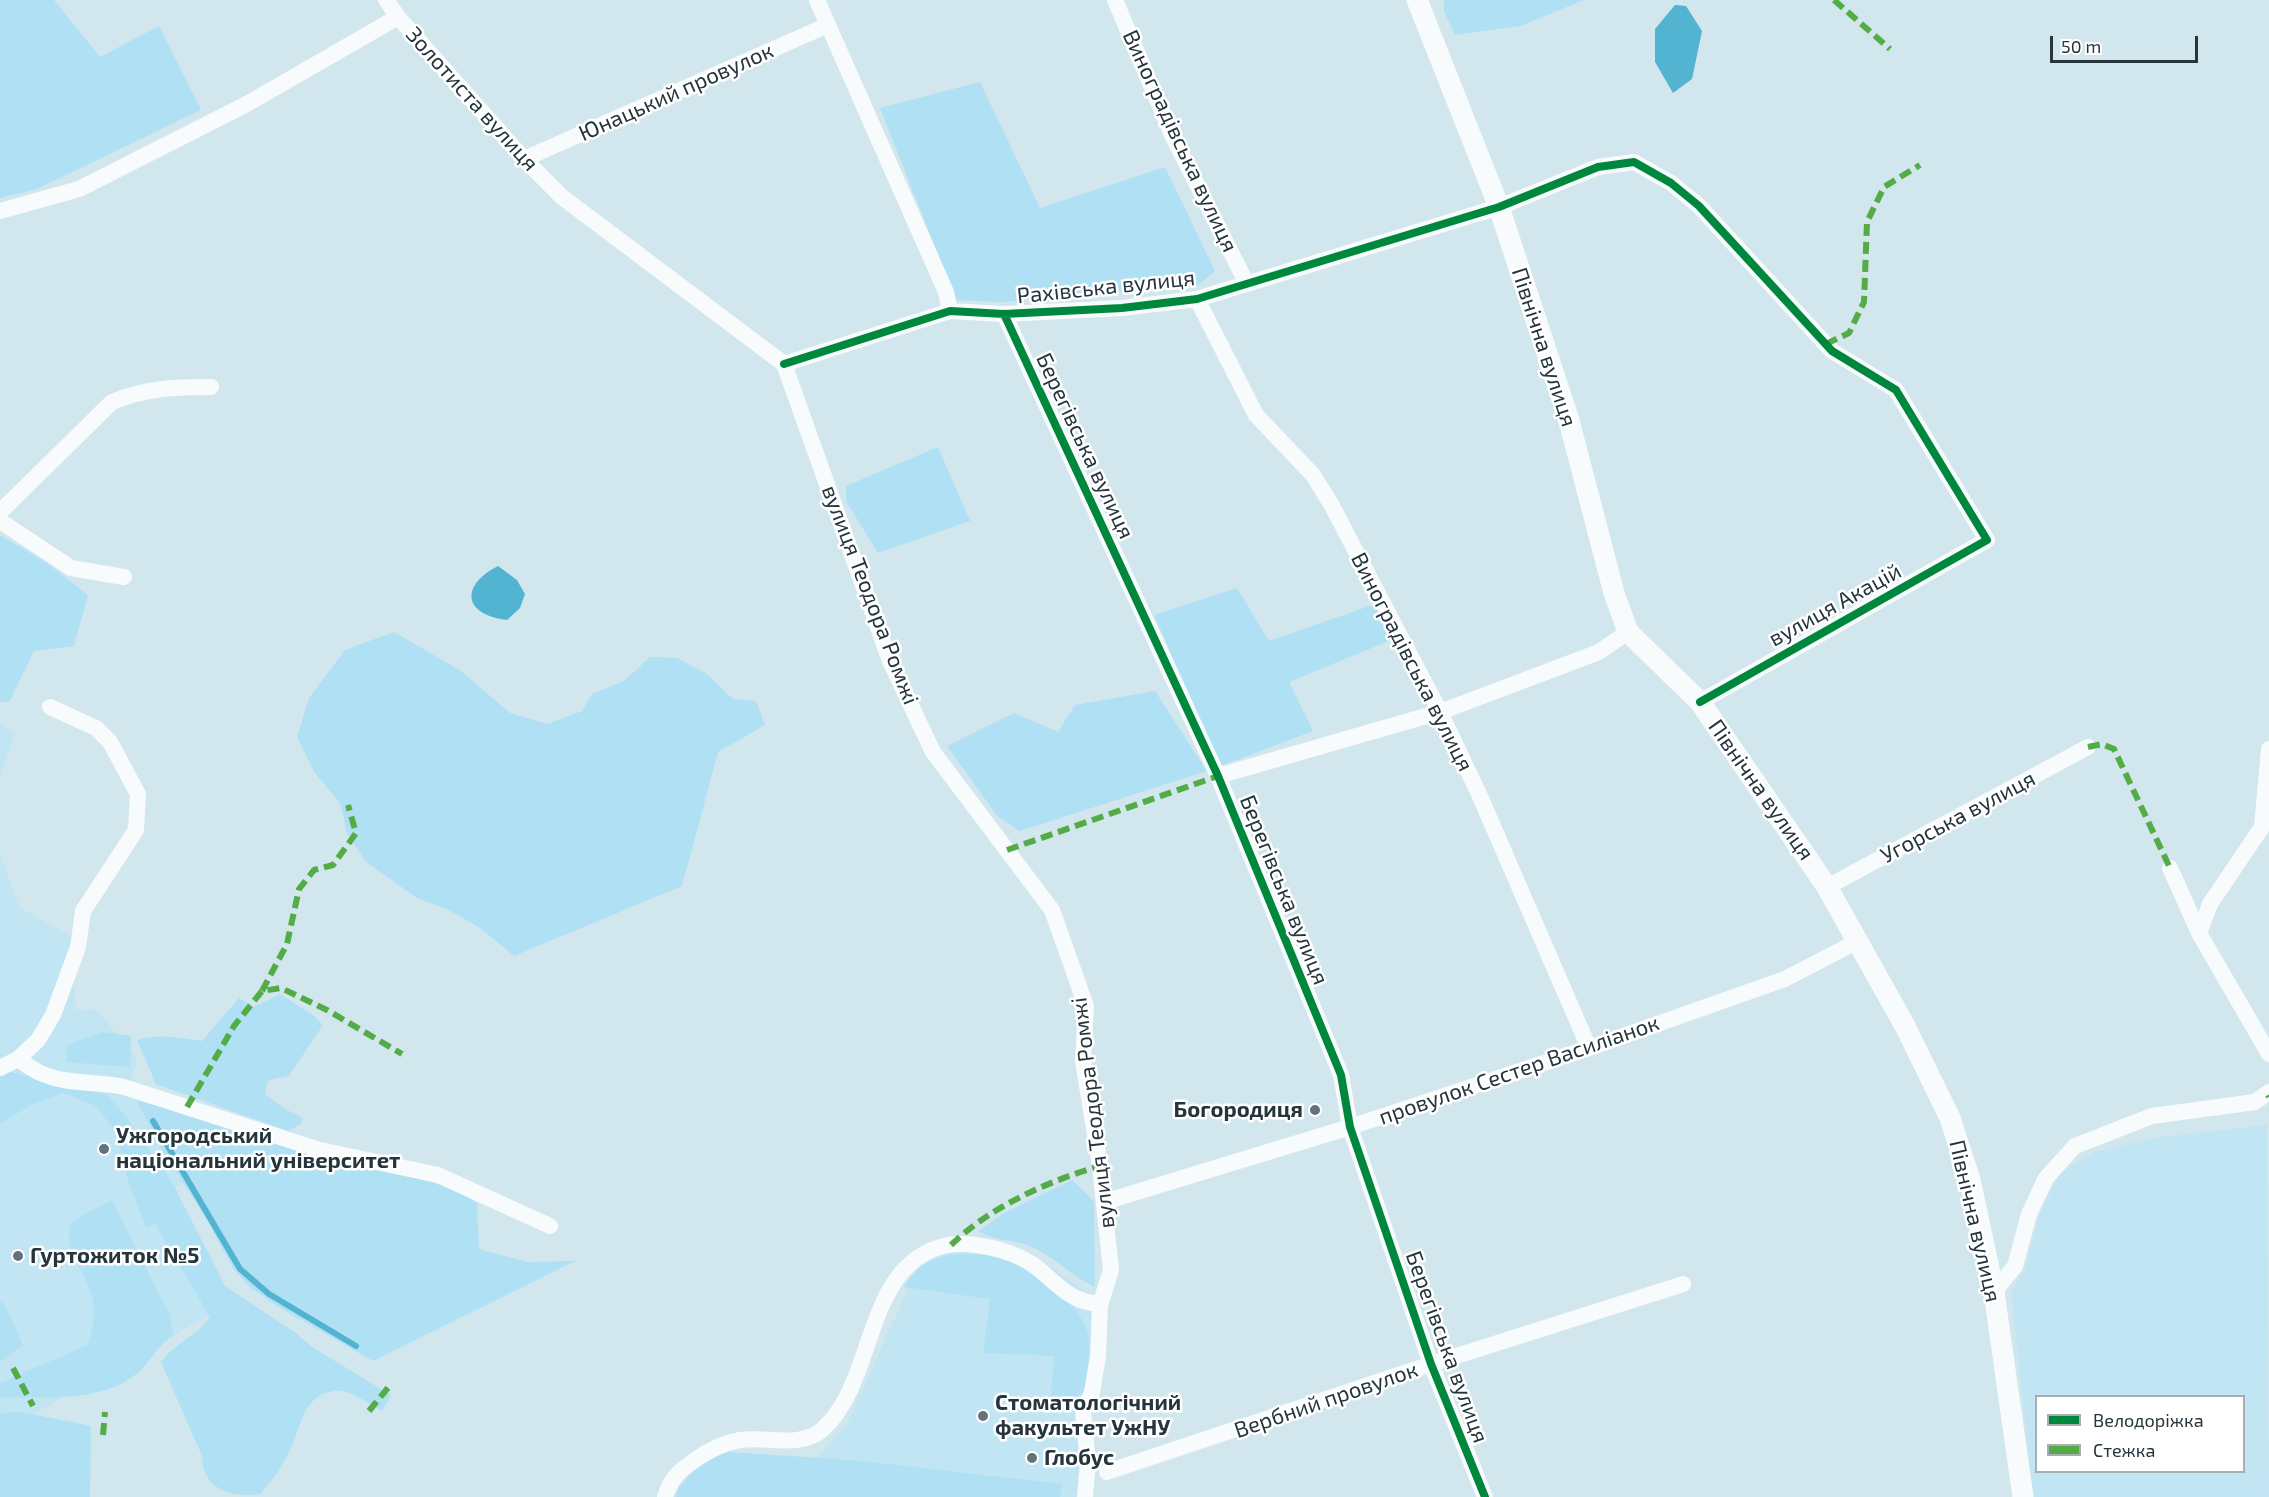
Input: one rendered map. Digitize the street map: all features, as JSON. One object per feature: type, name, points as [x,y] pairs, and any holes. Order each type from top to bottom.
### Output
[{"type":"street","points":[[386,0],[398,17]]},
{"type":"street","points":[[817,0],[946,292],[950,311]]},
{"type":"street","name":"Виноградівська вулиця","points":[[1115,0],[1172,135],[1246,282]]},
{"type":"street","name":"Північна вулиця","points":[[1417,0],[1499,207],[1568,417],[1614,593],[1628,632],[1700,702],[1827,887],[1905,1026],[1950,1118],[1970,1180],[1994,1292],[2023,1497]]},
{"type":"street","name":"Золотиста вулиця","points":[[0,211],[79,189],[245,105],[398,17],[524,159],[562,197],[784,364]]},
{"type":"street","name":"Юнацький провулок","points":[[524,159],[828,25]]},
{"type":"street","name":"Рахівська вулиця","points":[[784,364],[950,311],[1004,314],[1122,308],[1197,298],[1499,207],[1598,167],[1635,162],[1671,183],[1700,206],[1832,351],[1896,390],[1987,540]]},
{"type":"street","name":"Виноградівська вулиця","points":[[1197,298],[1256,415],[1313,475],[1331,504],[1440,712],[1479,795],[1589,1048]]},
{"type":"street","name":"Берегівська вулиця","points":[[1004,314],[1218,776],[1341,1075],[1350,1127],[1431,1364],[1482,1496]]},
{"type":"street","name":"вулиця Теодора Ромжі","points":[[784,364],[890,661],[933,752],[1052,910],[1086,1006],[1083,1061],[1104,1202],[1111,1270],[1101,1305],[1094,1380],[1083,1412],[1088,1462],[1085,1497]]},
{"type":"street","points":[[0,512],[112,402],[134,393],[169,387],[211,387]]},
{"type":"street","points":[[0,521],[71,568],[124,577]]},
{"type":"street","name":"вулиця Акацій","points":[[1700,702],[1987,540]]},
{"type":"street","points":[[1218,776],[1440,712],[1599,652],[1628,632]]},
{"type":"street","points":[[0,1068],[18,1059],[38,1040],[53,1015],[78,947],[83,911],[136,830],[138,794],[110,742],[96,728],[50,707]]},
{"type":"street","name":"Угорська вулиця","points":[[1827,887],[2088,747]]},
{"type":"street","points":[[2199,933],[2210,904],[2262,827],[2269,750]]},
{"type":"street","points":[[2170,868],[2199,933],[2269,1054]]},
{"type":"street","name":"провулок Сестер Василіанок","points":[[1104,1202],[1350,1127],[1589,1048],[1785,979],[1858,941]]},
{"type":"street","points":[[18,1059],[43,1074],[64,1080],[106,1083],[320,1150],[438,1175],[550,1226]]},
{"type":"street","points":[[1994,1292],[2015,1266],[2030,1214],[2046,1178],[2075,1146],[2152,1116],[2255,1102],[2269,1094]]},
{"type":"street","points":[[665,1497],[675,1474],[713,1447],[741,1440],[803,1440],[823,1430],[846,1401],[888,1292],[905,1269],[927,1251],[951,1245],[981,1246],[1011,1255],[1031,1263],[1077,1299],[1101,1305]]},
{"type":"street","name":"Вербний провулок","points":[[1107,1472],[1431,1364],[1683,1284]]},
{"type":"shaded area","points":[[0,0],[54,0],[100,57],[159,26],[201,110],[37,189],[0,198]]},
{"type":"shaded area","points":[[1444,0],[1584,0],[1520,26],[1455,35],[1444,11]]},
{"type":"shaded area","points":[[980,82],[1040,208],[1165,167],[1215,271],[1197,286],[1001,302],[956,300],[880,108]]},
{"type":"shaded area","points":[[938,447],[970,521],[878,553],[846,501],[846,486]]},
{"type":"shaded area","points":[[0,535],[47,563],[88,595],[74,646],[34,651],[9,702],[0,702]]},
{"type":"shaded area","points":[[1237,588],[1269,641],[1378,603],[1391,640],[1289,682],[1313,731],[1221,766],[1154,615]]},
{"type":"shaded area","points":[[394,632],[461,671],[510,713],[547,724],[582,711],[592,694],[624,681],[650,657],[677,658],[707,674],[733,699],[756,701],[765,725],[718,752],[682,886],[514,956],[480,928],[449,910],[417,898],[366,862],[347,833],[340,803],[315,773],[297,737],[309,698],[345,650]]},
{"type":"shaded area","points":[[1155,691],[1207,771],[1020,831],[998,817],[947,746],[1014,713],[1058,732],[1075,705]]},
{"type":"shaded area","points":[[0,723],[15,734],[0,775]]},
{"type":"shaded area","name":"Ужгородський національний університет","points":[[0,852],[19,907],[71,936],[76,1010],[96,1009],[137,1058],[130,1086],[203,1128],[213,1171],[170,1189],[234,1306],[206,1317],[0,1433]]},
{"type":"shaded area","points":[[280,994],[314,1016],[323,1025],[289,1076],[268,1080],[265,1094],[285,1109],[303,1118],[301,1124],[288,1131],[156,1084],[137,1040],[161,1036],[202,1041],[239,998],[254,1007]]},
{"type":"shaded area","points":[[102,1032],[131,1036],[130,1067],[66,1062],[67,1045]]},
{"type":"shaded area","points":[[10,1072],[25,1076],[29,1074],[31,1077],[107,1095],[127,1118],[171,1180],[225,1286],[296,1333],[312,1347],[391,1395],[382,1411],[344,1391],[338,1390],[322,1394],[315,1399],[304,1414],[285,1460],[260,1494],[236,1494],[215,1486],[205,1473],[200,1451],[161,1362],[210,1317],[155,1224],[146,1227],[128,1181],[115,1131],[96,1106],[63,1093],[31,1105],[0,1124],[0,1076]]},
{"type":"shaded area","points":[[137,1101],[171,1108],[459,1190],[477,1203],[479,1249],[527,1262],[575,1261],[373,1361],[279,1307],[251,1288],[233,1268],[204,1215],[159,1145]]},
{"type":"shaded area","points":[[2267,1125],[2269,1497],[2033,1497],[2011,1292],[2024,1271],[2039,1215],[2060,1173],[2095,1152],[2153,1138]]},
{"type":"shaded area","points":[[1072,1180],[1094,1201],[1095,1287],[1032,1247],[985,1235],[979,1231],[1002,1214]]},
{"type":"shaded area","points":[[112,1200],[170,1315],[173,1336],[135,1375],[104,1390],[70,1396],[0,1398],[0,1383],[88,1345],[93,1324],[93,1302],[91,1291],[73,1254],[69,1234],[71,1222]]},
{"type":"shaded area","points":[[967,1239],[1030,1253],[1096,1298],[1080,1497],[672,1497],[711,1463],[810,1465],[847,1424],[920,1262]]},
{"type":"shaded area","points":[[956,1254],[991,1256],[1017,1262],[1043,1278],[1063,1295],[1080,1315],[1088,1336],[1086,1391],[1076,1397],[1051,1396],[1054,1356],[983,1353],[990,1299],[904,1287],[914,1273],[926,1264],[940,1257]]},
{"type":"shaded area","points":[[3,1301],[23,1345],[0,1362],[0,1303]]},
{"type":"shaded area","points":[[22,1412],[91,1426],[90,1497],[0,1497],[0,1413]]},
{"type":"shaded area","points":[[727,1452],[853,1460],[1062,1484],[1060,1497],[676,1497],[679,1487],[705,1458]]},
{"type":"water","points":[[1675,5],[1686,6],[1702,31],[1692,79],[1673,93],[1655,62],[1655,29]]},
{"type":"water","points":[[498,566],[517,580],[525,594],[520,608],[507,620],[482,612],[475,606],[472,599],[472,591],[477,582]]},
{"type":"waterway","points":[[153,1121],[240,1269],[269,1294],[356,1346]]},
{"type":"marked path","points":[[1834,0],[1890,49]]},
{"type":"marked path","points":[[1826,344],[1849,333],[1864,302],[1867,222],[1884,187],[1920,165]]},
{"type":"marked path","points":[[2088,747],[2102,744],[2114,749],[2170,868]]},
{"type":"marked path","points":[[1007,850],[1218,776]]},
{"type":"marked path","points":[[262,991],[287,944],[299,889],[314,870],[333,865],[356,833],[348,805]]},
{"type":"marked path","points":[[187,1107],[234,1026],[262,991],[281,988],[327,1010],[402,1054]]},
{"type":"marked path","points":[[951,1245],[966,1231],[1002,1207],[1060,1179],[1100,1166]]},
{"type":"marked path","points":[[13,1368],[33,1406]]},
{"type":"marked path","points":[[369,1411],[391,1384]]},
{"type":"marked path","points":[[103,1435],[105,1412]]},
{"type":"cycle path","points":[[784,364],[950,311],[1004,314],[1122,308],[1197,299],[1499,207],[1598,167],[1634,162],[1671,183],[1699,206],[1832,351],[1896,390],[1987,540],[1700,702]]},
{"type":"cycle path","points":[[1004,314],[1218,776],[1341,1075],[1350,1127],[1431,1364],[1485,1497]]},
{"type":"place","name":"Богородиця","points":[[1315,1110]]},
{"type":"place","name":"Ужгородський національний університет","points":[[104,1149]]},
{"type":"place","name":"Гуртожиток №5","points":[[18,1256]]},
{"type":"place","name":"Стоматологічний факультет УжНУ","points":[[983,1416]]},
{"type":"place","name":"Глобус","points":[[1032,1458]]}]
